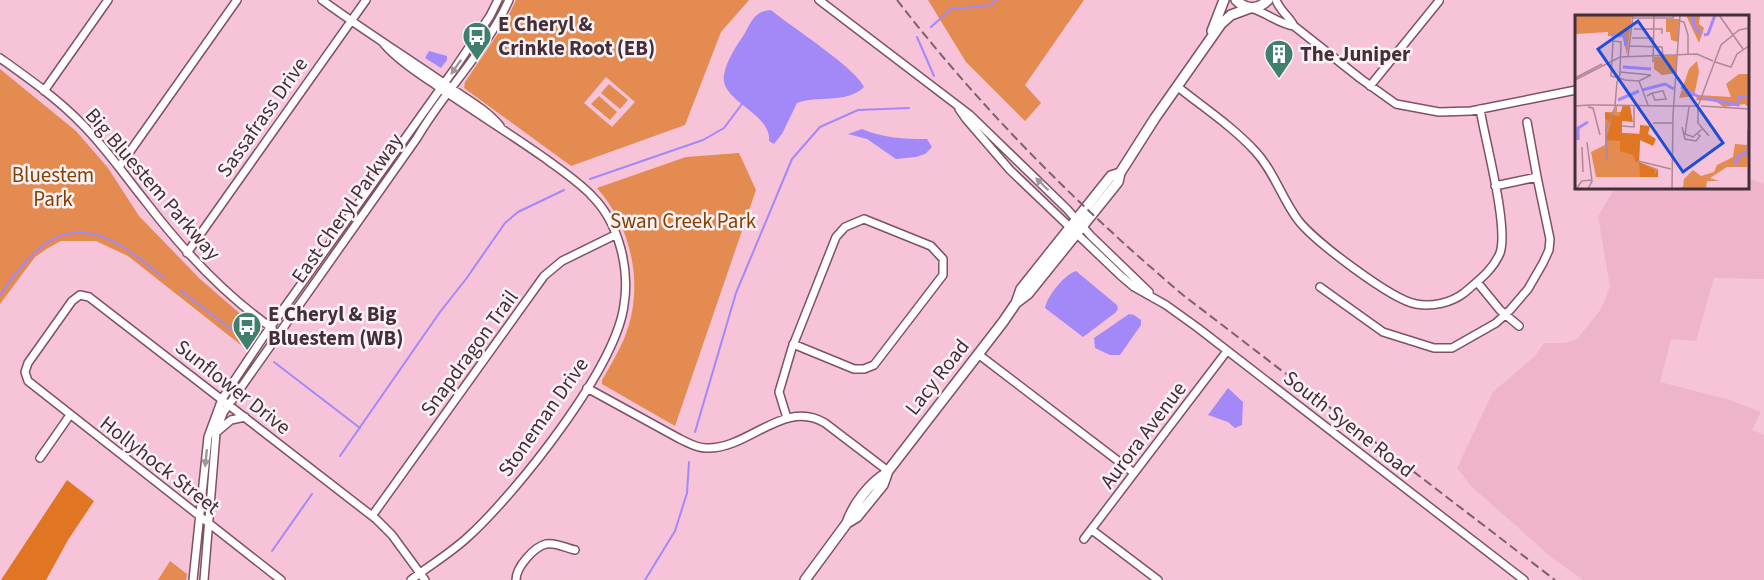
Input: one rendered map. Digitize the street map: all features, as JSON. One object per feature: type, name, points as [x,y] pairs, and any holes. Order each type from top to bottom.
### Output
[{"type":"main road","name":"Lacy Road","points":[[1207,44],[1224,0]]},
{"type":"main road","points":[[1236,0],[1250,8]]},
{"type":"main road","name":"Lacy Road","points":[[805,580],[847,523],[851,512],[878,478],[887,472],[1016,303],[1021,289],[1076,227],[1111,176],[1120,173],[1155,118],[1221,24],[1232,15],[1260,6],[1268,0]]},
{"type":"street","points":[[44,91],[108,0]]},
{"type":"street","points":[[119,167],[237,0]]},
{"type":"street","name":"Stoneman Drive","points":[[322,0],[384,45],[396,50],[490,123],[501,128],[572,178],[593,197],[606,214],[624,260],[626,282],[624,307],[615,339],[587,388],[546,446],[505,497],[454,549],[411,580]]},
{"type":"street","name":"Sassafrass Drive","points":[[187,253],[366,0]]},
{"type":"street","name":"East Cheryl Parkway","points":[[193,580],[208,437],[222,399],[270,327],[442,86],[490,16],[498,0]]},
{"type":"street","name":"East Cheryl Parkway","points":[[204,580],[216,433],[221,417],[498,23],[509,0]]},
{"type":"street","name":"South Syene Road","points":[[819,0],[959,109],[970,115],[990,133],[1076,227]]},
{"type":"street","points":[[1275,0],[1294,26],[1396,104],[1439,112],[1480,109],[1575,90]]},
{"type":"street","points":[[1370,86],[1439,1]]},
{"type":"street","points":[[1250,8],[1262,11],[1285,25],[1294,26]]},
{"type":"street","name":"Big Bluestem Parkway","points":[[0,58],[44,91],[82,124],[187,253],[240,304],[279,333]]},
{"type":"street","points":[[1178,87],[1228,125],[1258,154],[1296,218],[1305,228],[1333,252],[1394,295],[1418,304],[1440,304],[1451,300],[1477,282],[1495,262],[1503,241],[1502,224],[1480,109]]},
{"type":"street","name":"South Syene Road","points":[[959,109],[1010,170],[1153,296],[1524,580]]},
{"type":"street","points":[[1320,287],[1383,332],[1434,348],[1452,348],[1496,323],[1519,302],[1549,250],[1550,239],[1527,122]]},
{"type":"street","points":[[1495,186],[1537,177]]},
{"type":"street","points":[[787,418],[779,392],[793,344],[837,237],[844,227],[864,219],[931,246],[943,259],[943,275],[874,365],[864,369],[854,369],[793,344]]},
{"type":"street","name":"Snapdragon Trail","points":[[372,516],[544,276],[562,261],[615,235]]},
{"type":"street","points":[[1477,282],[1505,315],[1519,326]]},
{"type":"street","name":"Sunflower Drive","points":[[26,372],[28,363],[72,301],[80,295],[89,297],[372,516],[392,535],[425,580]]},
{"type":"street","name":"Aurora Avenue","points":[[1084,539],[1227,351]]},
{"type":"street","points":[[978,354],[1134,473]]},
{"type":"street","name":"Hollyhock Street","points":[[26,372],[28,381],[280,580]]},
{"type":"street","points":[[587,388],[680,439],[694,446],[706,448],[735,443],[787,418],[806,416],[821,420],[887,472]]},
{"type":"street","points":[[40,458],[70,415]]},
{"type":"street","points":[[216,433],[231,420],[245,417]]},
{"type":"street","points":[[1092,530],[1158,580]]},
{"type":"street","points":[[516,580],[520,568],[540,546],[552,544],[575,550]]},
{"type":"shaded area","points":[[771,10],[849,69],[864,87],[849,96],[797,103],[782,134],[774,144],[769,141],[768,131],[763,123],[729,92],[724,75],[729,59],[752,20],[761,12]]},
{"type":"shaded area","points":[[429,51],[447,56],[441,68],[425,58]]},
{"type":"shaded area","points":[[862,129],[886,136],[927,139],[932,147],[925,154],[916,157],[896,159],[867,139],[848,134]]},
{"type":"shaded area","points":[[1749,178],[1764,184],[1764,279],[1714,278],[1696,341],[1671,339],[1660,382],[1730,400],[1761,412],[1752,430],[1764,435],[1764,580],[1583,580],[1551,557],[1472,487],[1457,468],[1493,392],[1535,356],[1544,343],[1565,343],[1577,339],[1601,309],[1610,287],[1598,216],[1614,189],[1749,189]]},
{"type":"shaded area","points":[[1076,271],[1117,305],[1118,309],[1083,337],[1045,308],[1057,286]]},
{"type":"shaded area","points":[[1129,314],[1141,320],[1141,325],[1120,355],[1110,355],[1095,348],[1094,338]]},
{"type":"shaded area","points":[[1228,388],[1243,402],[1242,425],[1235,428],[1228,422],[1208,415]]},
{"type":"shaded area","points":[[67,480],[94,501],[68,540],[46,580],[1,580]]},
{"type":"green space","name":"Swan Creek Park","points":[[516,0],[749,0],[721,32],[685,125],[571,166],[464,88],[465,82],[504,25]],"holes":[[[606,77],[635,102],[612,127],[584,103]]]},
{"type":"green space","points":[[928,0],[1084,0],[1025,85],[1041,103],[1025,121],[966,62]]},
{"type":"green space","name":"Bluestem Park","points":[[0,69],[76,131],[108,168],[139,216],[200,279],[251,323],[255,333],[246,349],[128,256],[96,241],[61,241],[48,248],[35,257],[0,304]]},
{"type":"green space","points":[[609,84],[628,100],[620,109],[601,93]]},
{"type":"green space","points":[[599,96],[617,112],[610,120],[591,104]]},
{"type":"green space","name":"Swan Creek Park","points":[[739,153],[756,190],[675,426],[602,384],[624,339],[630,320],[634,300],[634,280],[627,240],[609,204],[597,188],[686,157]]},
{"type":"green space","points":[[170,561],[187,574],[186,580],[158,580]]},
{"type":"waterway","points":[[931,27],[951,9],[991,5],[997,0]]},
{"type":"waterway","points":[[917,37],[934,76]]},
{"type":"waterway","points":[[590,179],[703,140],[724,128],[742,104]]},
{"type":"waterway","points":[[695,432],[736,293],[792,159],[820,127],[858,110],[909,108]]},
{"type":"waterway","points":[[340,456],[505,223],[518,212],[564,190]]},
{"type":"waterway","points":[[0,295],[36,251],[64,235],[81,232],[99,236],[120,245],[165,278]]},
{"type":"waterway","points":[[180,290],[245,340]]},
{"type":"waterway","points":[[274,362],[360,428]]},
{"type":"waterway","points":[[645,580],[675,531],[687,493],[689,462]]},
{"type":"waterway","points":[[272,551],[312,494]]},
{"type":"railway","points":[[897,0],[929,41],[1032,155],[1144,261],[1183,295],[1555,580]]},
{"type":"place","name":"E Cheryl & Crinkle Root (EB)","points":[[477,62]]},
{"type":"place","name":"The Juniper","points":[[1279,80]]},
{"type":"place","name":"E Cheryl & Big Bluestem (WB)","points":[[247,352]]}]
